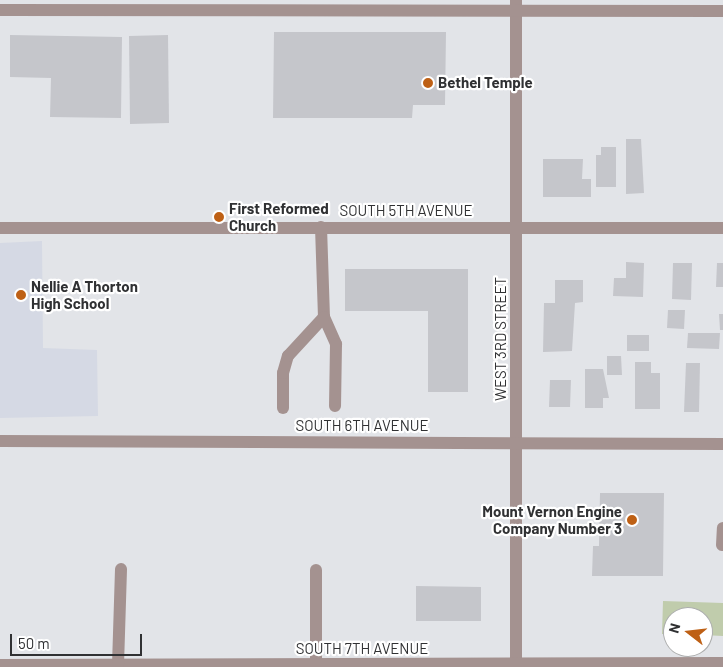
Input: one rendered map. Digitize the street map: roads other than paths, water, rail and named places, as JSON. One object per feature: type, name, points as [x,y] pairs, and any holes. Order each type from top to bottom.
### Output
[{"type":"street","points":[[0,10],[516,6],[723,11]]},
{"type":"street","name":"WEST 3RD STREET","points":[[516,6],[516,666]]},
{"type":"street","points":[[321,227],[324,317],[336,344],[335,406]]},
{"type":"street","name":"SOUTH 5TH AVENUE","points":[[0,228],[723,228]]},
{"type":"street","points":[[284,408],[283,374],[288,356],[324,317]]},
{"type":"street","name":"SOUTH 6TH AVENUE","points":[[0,441],[723,444]]},
{"type":"street","points":[[722,545],[723,528]]},
{"type":"street","points":[[118,665],[121,570]]},
{"type":"street","points":[[316,570],[316,666]]},
{"type":"street","name":"SOUTH 7TH AVENUE","points":[[0,665],[516,666],[696,665],[723,663]]},
{"type":"place","name":"Bethel Temple","points":[[428,83]]},
{"type":"place","name":"First Reformed Church","points":[[219,217]]},
{"type":"place","name":"Nellie A Thorton High School","points":[[21,295]]},
{"type":"place","name":"Mount Vernon Engine Company Number 3","points":[[632,520]]}]
